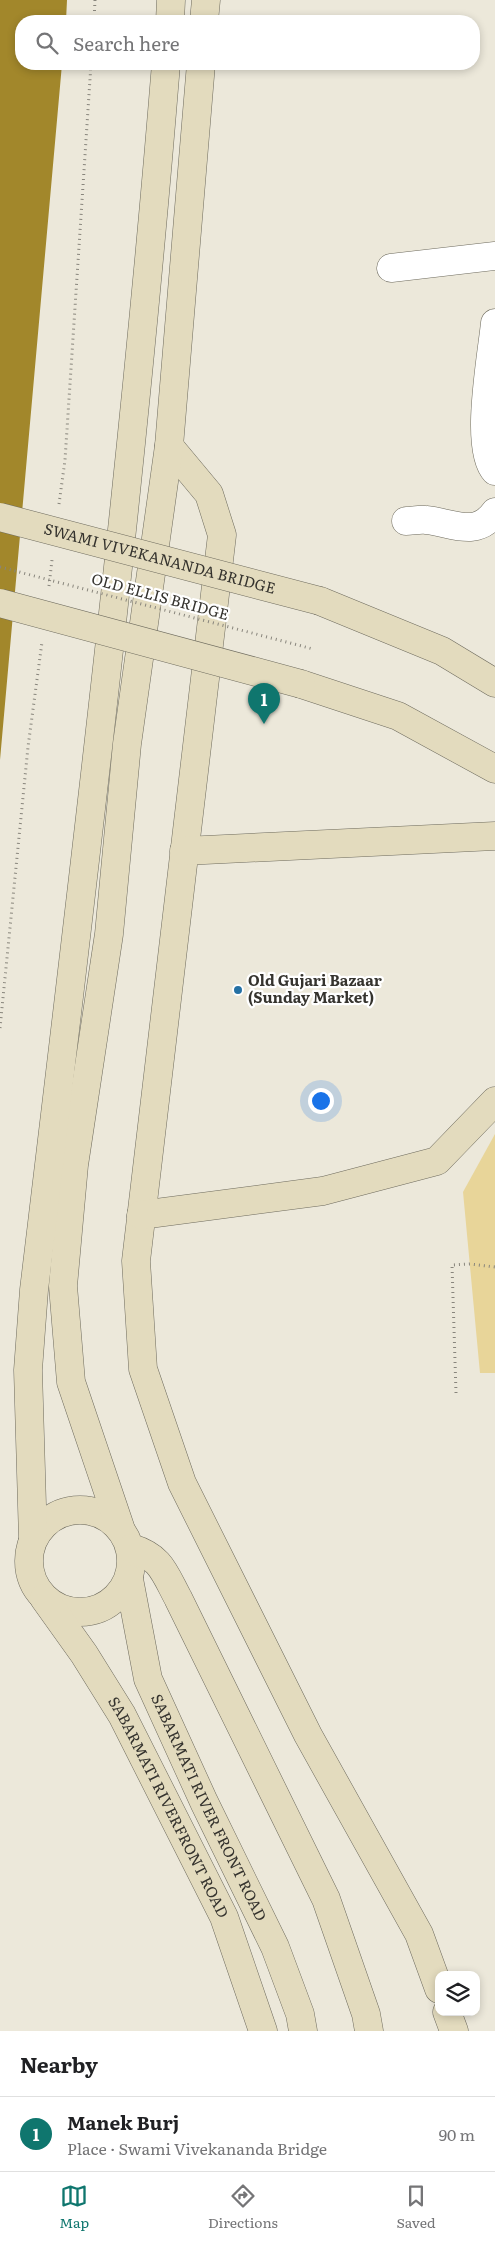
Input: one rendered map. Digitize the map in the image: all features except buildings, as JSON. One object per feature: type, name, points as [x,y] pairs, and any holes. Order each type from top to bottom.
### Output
[{"type":"main road","points":[[170,15],[171,0]]},
{"type":"main road","points":[[205,15],[206,0]]},
{"type":"main road","points":[[166,70],[154,214],[108,666],[34,1290],[28,1370],[33,1539],[29,1570],[44,1598],[66,1610],[92,1612],[115,1600],[129,1578],[125,1537],[71,1382],[62,1286],[74,1165],[109,934],[127,744],[169,446],[200,70]]},
{"type":"main road","points":[[169,446],[210,494],[222,535],[136,1261],[143,1368],[182,1483],[308,1735],[419,1934],[435,1977]]},
{"type":"main road","name":"SWAMI VIVEKANANDA BRIDGE","points":[[0,517],[320,601],[442,651],[495,683]]},
{"type":"main road","points":[[0,603],[301,684],[398,716],[495,769]]},
{"type":"main road","points":[[184,851],[495,836]]},
{"type":"main road","points":[[141,1215],[323,1191],[437,1161],[495,1101]]},
{"type":"main road","points":[[33,1539],[48,1519],[72,1509],[98,1512],[161,1566],[326,1899],[366,2014],[369,2031]]},
{"type":"main road","name":"SABARMATI RIVER FRONT ROAD","points":[[129,1578],[148,1679],[204,1802],[275,1947],[300,2014],[303,2031]]},
{"type":"main road","name":"SABARMATI RIVERFRONT ROAD","points":[[44,1598],[84,1654],[131,1733],[224,1917],[263,2031]]},
{"type":"main road","points":[[448,2016],[454,2031]]},
{"type":"street","points":[[391,268],[495,256]]},
{"type":"street","points":[[495,323],[484,419],[485,443],[491,466],[495,471]]},
{"type":"street","points":[[406,521],[426,520],[464,528],[480,525],[495,512]]},
{"type":"path","points":[[94,15],[95,0]]},
{"type":"path","name":"OLD ELLIS BRIDGE","points":[[0,567],[314,649]]},
{"type":"path","points":[[456,1393],[452,1265],[470,1264],[495,1267]]},
{"type":"shaded area","points":[[0,0],[67,0],[66,15],[15,15],[15,70],[61,70],[0,760]]},
{"type":"shaded area","points":[[495,1134],[495,1373],[480,1373],[463,1192]]},
{"type":"place","name":"Manek Burj","points":[[264,724]]},
{"type":"place","name":"Old Gujari Bazaar (Sunday Market)","points":[[238,990]]}]
